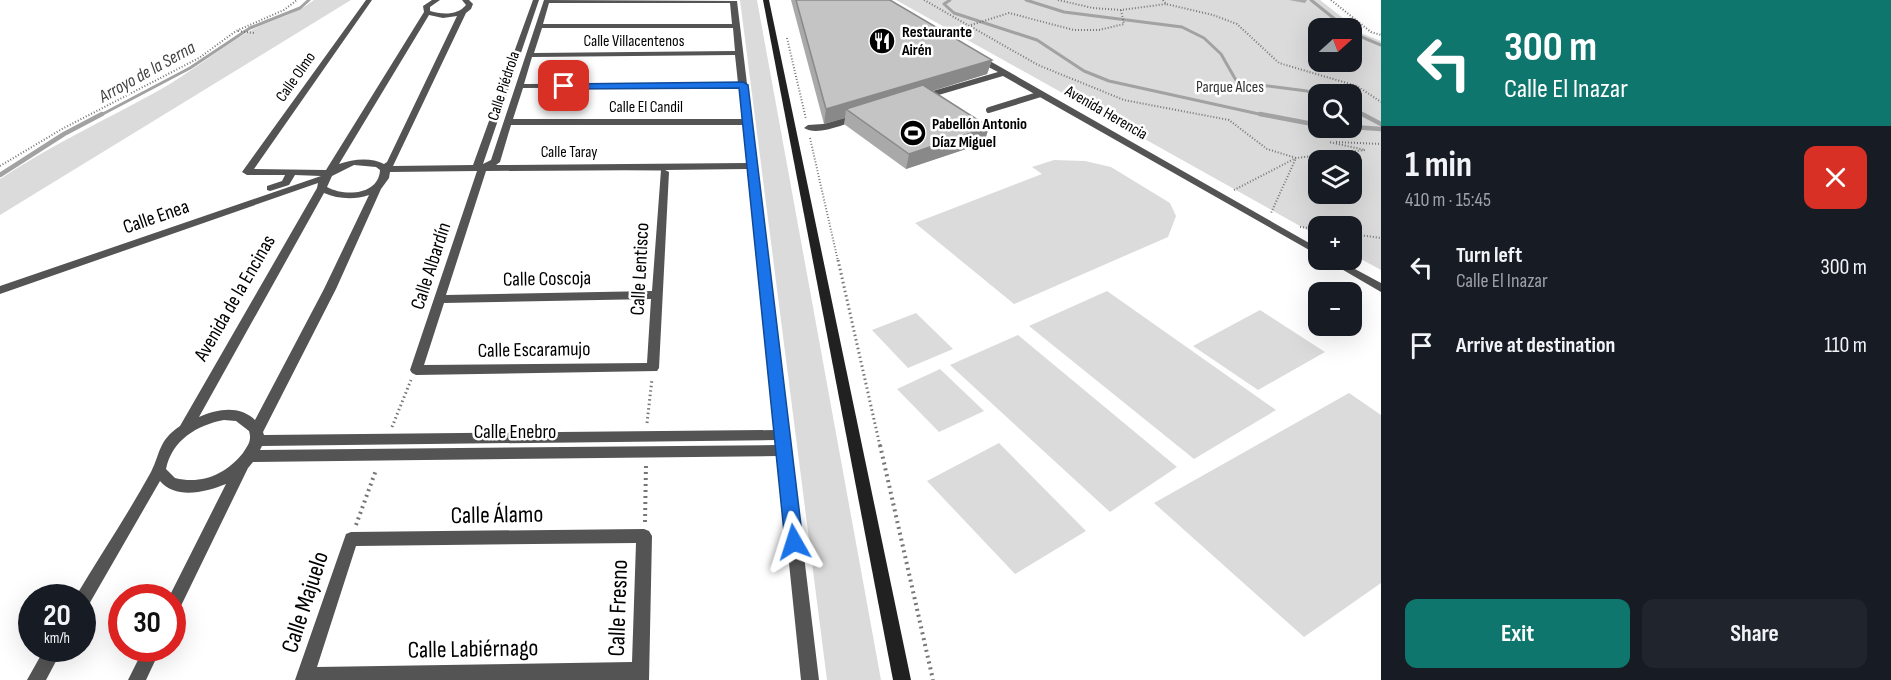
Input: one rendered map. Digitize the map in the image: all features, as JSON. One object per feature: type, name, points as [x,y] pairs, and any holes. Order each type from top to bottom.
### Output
[{"type":"main road","points":[[766,0],[902,680]]},
{"type":"street","name":"Calle Olmo","points":[[292,172],[247,172],[369,0]]},
{"type":"street","name":"Avenida de la Encinas","points":[[185,429],[326,177],[427,12],[426,6],[435,0]]},
{"type":"street","points":[[427,12],[439,15],[463,11],[469,8],[467,0]]},
{"type":"street","name":"Calle Albardín","points":[[416,370],[536,0]]},
{"type":"street","points":[[547,1],[734,0],[810,680]]},
{"type":"street","name":"Calle Piédrola","points":[[480,169],[495,162],[547,1]]},
{"type":"street","points":[[183,584],[330,289],[463,11]]},
{"type":"street","points":[[539,26],[736,26]]},
{"type":"street","name":"Avenida Herencia","points":[[965,50],[1308,246]]},
{"type":"street","name":"Calle Villacentenos","points":[[530,55],[740,54]]},
{"type":"street","points":[[914,100],[1004,73]]},
{"type":"street","points":[[520,87],[743,85]]},
{"type":"street","points":[[808,128],[824,127],[869,113]]},
{"type":"street","name":"Calle El Candil","points":[[508,122],[747,122]]},
{"type":"street","name":"Calle Enea","points":[[0,290],[326,177],[353,162],[366,162],[385,171]]},
{"type":"street","name":"Calle Taray","points":[[480,169],[664,172],[753,169]]},
{"type":"street","name":"Calle Taray","points":[[385,171],[753,169]]},
{"type":"street","points":[[0,282],[285,183],[292,172],[326,177],[330,194],[344,197],[362,194],[377,188]]},
{"type":"street","name":"Calle Lentisco","points":[[653,368],[664,172]]},
{"type":"street","points":[[1349,270],[1381,288]]},
{"type":"street","name":"Calle Coscoja","points":[[439,299],[656,295]]},
{"type":"street","name":"Calle Escaramujo","points":[[416,370],[653,368]]},
{"type":"street","points":[[92,584],[159,470],[161,456],[170,442],[185,429],[207,418],[229,414],[247,419],[257,436]]},
{"type":"street","name":"Calle Enebro","points":[[245,460],[646,444],[782,435]]},
{"type":"street","name":"Calle Enebro","points":[[257,436],[646,444],[783,450]]},
{"type":"street","points":[[159,470],[170,483],[192,487],[219,480],[245,460]]},
{"type":"street","name":"Calle Álamo","points":[[351,539],[644,536]]},
{"type":"street","name":"Calle Fresno","points":[[641,675],[644,536]]},
{"type":"street","name":"Calle Majuelo","points":[[305,678],[351,539]]},
{"type":"street","points":[[36,680],[47,662]]},
{"type":"street","points":[[137,680],[146,662]]},
{"type":"street","name":"Calle Labiérnago","points":[[305,678],[641,675]]},
{"type":"lane","points":[[989,110],[1041,94]]},
{"type":"path","points":[[0,166],[62,129],[199,58],[236,31],[284,10],[297,0]]},
{"type":"path","points":[[924,0],[1038,65],[1124,100],[1228,120],[1267,149],[1296,158]]},
{"type":"path","points":[[1058,0],[1093,8],[1121,10],[1166,4],[1213,15],[1237,24],[1279,63],[1358,86],[1381,102]]},
{"type":"path","points":[[1163,0],[1166,4]]},
{"type":"path","points":[[1331,0],[1371,32],[1381,35]]},
{"type":"path","points":[[971,25],[1009,13],[1074,30],[1100,30],[1124,24],[1121,10]]},
{"type":"path","points":[[236,31],[254,33]]},
{"type":"path","points":[[787,35],[933,680]]},
{"type":"path","points":[[1233,191],[1296,158],[1365,150],[1329,142],[1381,144]]},
{"type":"path","points":[[1266,223],[1296,158]]},
{"type":"path","points":[[1298,227],[1308,228]]},
{"type":"path","points":[[1362,235],[1381,238]]},
{"type":"path","points":[[644,536],[646,444],[653,368]]},
{"type":"green space","points":[[314,0],[351,0],[0,215],[0,179],[57,145],[168,85],[248,32],[298,10]]},
{"type":"green space","points":[[740,0],[757,0],[881,680],[827,680]]},
{"type":"green space","name":"Parque Alces","points":[[896,0],[1320,0],[1343,18],[1308,18],[1308,72],[1362,72],[1362,33],[1381,41],[1381,270],[1362,260],[1362,216],[1308,216],[1308,230]]},
{"type":"green space","points":[[1054,160],[1085,161],[1111,167],[1170,203],[1176,216],[1168,237],[1014,304],[915,223],[1042,174],[1032,167]]},
{"type":"green space","points":[[1107,291],[1276,410],[1194,459],[1029,326]]},
{"type":"green space","points":[[1260,310],[1325,352],[1258,390],[1193,346]]},
{"type":"green space","points":[[916,313],[953,349],[908,368],[872,330]]},
{"type":"green space","points":[[1018,335],[1177,467],[1110,512],[950,365]]},
{"type":"green space","points":[[940,369],[984,411],[939,432],[897,389]]},
{"type":"green space","points":[[1349,393],[1381,415],[1381,583],[1304,637],[1154,503]]},
{"type":"green space","points":[[999,443],[1086,531],[1015,574],[927,481]]},
{"type":"building","points":[[796,0],[890,0],[992,60],[826,109]]},
{"type":"building","name":"Pabellón Antonio Díaz Miguel","points":[[923,85],[989,127],[909,154],[846,109]]},
{"type":"waterway","name":"Arroyo de la Serna","points":[[99,116],[190,68],[250,28],[300,8],[309,0]]},
{"type":"waterway","points":[[950,0],[944,4],[954,13],[1037,40],[1084,71],[1109,81],[1268,116]]},
{"type":"waterway","points":[[1026,0],[1064,12],[1182,27],[1204,38],[1221,54],[1237,82],[1308,91]]},
{"type":"waterway","points":[[1311,0],[1334,18]]},
{"type":"waterway","points":[[1362,37],[1381,45]]},
{"type":"waterway","name":"Arroyo de la Serna","points":[[0,175],[64,134],[102,114]]},
{"type":"waterway","points":[[1260,114],[1308,123]]},
{"type":"waterway","points":[[1362,114],[1381,124]]},
{"type":"waterway","points":[[1362,128],[1381,129]]},
{"type":"place","name":"Restaurante Airén","points":[[882,41]]},
{"type":"place","name":"Pabellón Antonio Díaz Miguel","points":[[913,133]]},
{"type":"route","points":[[564,86],[743,85],[794,542]]}]
